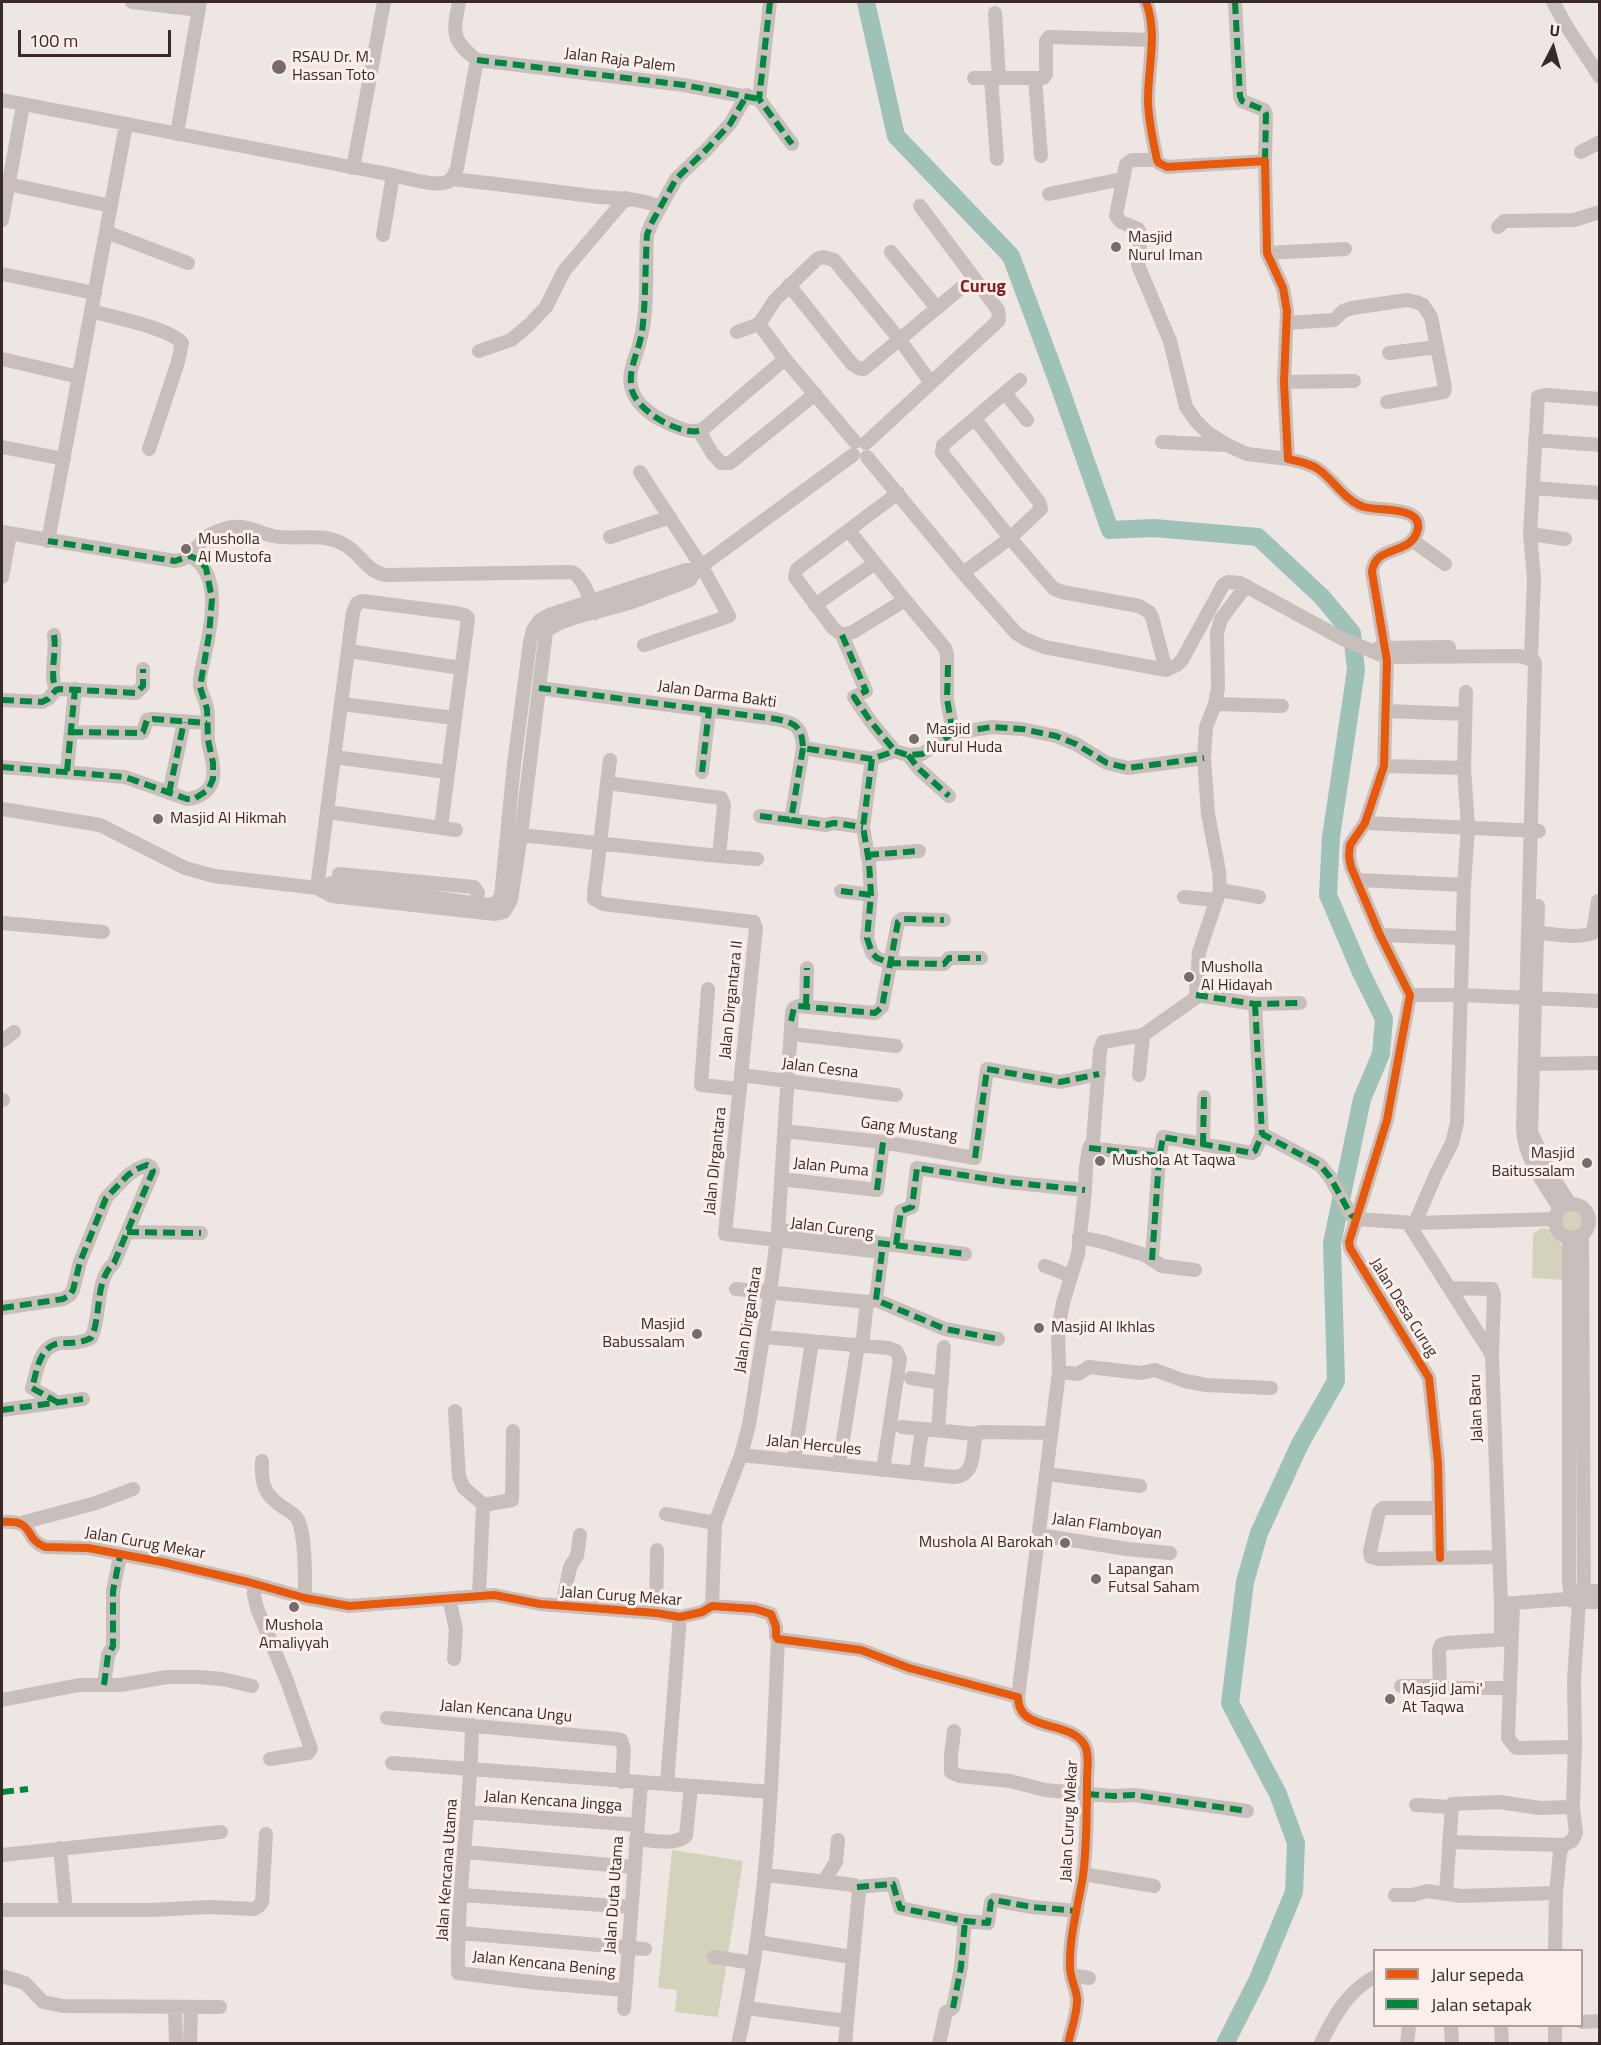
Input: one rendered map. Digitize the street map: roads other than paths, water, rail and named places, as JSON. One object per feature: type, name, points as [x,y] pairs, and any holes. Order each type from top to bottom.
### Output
[{"type":"street","points":[[132,2],[199,6],[177,134]]},
{"type":"street","points":[[352,168],[384,2]]},
{"type":"street","points":[[452,179],[477,60],[460,47],[456,36],[455,25],[459,2]]},
{"type":"street","points":[[770,2],[753,97],[706,150],[676,179],[647,235],[643,322],[640,340],[631,366],[631,388],[638,402],[657,419],[688,431],[699,431],[785,359]]},
{"type":"street","points":[[1146,2],[1152,20],[1148,112],[1157,160],[1167,167],[1265,161]]},
{"type":"street","points":[[1235,2],[1240,96],[1242,101],[1260,107],[1266,114],[1267,253],[1284,288],[1286,299],[1284,382],[1288,459]]},
{"type":"street","points":[[1553,2],[1566,27],[1599,77]]},
{"type":"street","points":[[995,13],[997,159]]},
{"type":"street","points":[[974,78],[1045,76],[1046,41],[1049,38],[1152,40]]},
{"type":"street","name":"Jalan Raja Palem","points":[[477,60],[654,81],[753,97]]},
{"type":"street","points":[[1035,78],[1041,156]]},
{"type":"street","points":[[753,97],[792,144]]},
{"type":"street","points":[[2,100],[435,183],[443,183],[452,179],[600,197],[626,198],[647,201],[660,207]]},
{"type":"street","points":[[2,220],[23,105]]},
{"type":"street","points":[[48,540],[126,125]]},
{"type":"street","points":[[1581,152],[1599,142]]},
{"type":"street","points":[[1157,160],[1128,162],[1122,179],[1116,216],[1121,222],[1138,229],[1141,235],[1137,265],[1170,341],[1186,407],[1196,422],[1227,445],[1247,454],[1301,462],[1317,469],[1358,504],[1413,515],[1418,522],[1412,540],[1400,548],[1377,557],[1372,566],[1372,579],[1386,652],[1384,766],[1365,823],[1350,846],[1351,867],[1380,935],[1410,995],[1599,1001]]},
{"type":"street","points":[[383,235],[393,176]]},
{"type":"street","points":[[1049,194],[1122,179]]},
{"type":"street","points":[[8,184],[111,206]]},
{"type":"street","points":[[479,351],[512,340],[529,326],[546,307],[564,271],[626,198]]},
{"type":"street","points":[[2,809],[100,825],[185,868],[214,876],[318,888],[332,896],[501,914],[506,911],[511,900],[546,632],[550,627],[686,570],[699,569],[860,449],[999,320],[998,310],[920,206]]},
{"type":"street","points":[[1498,227],[1504,221],[1574,220],[1599,212]]},
{"type":"street","points":[[106,232],[188,263]]},
{"type":"street","points":[[1267,253],[1345,249]]},
{"type":"street","points":[[891,252],[937,308]]},
{"type":"street","points":[[737,332],[759,324],[775,300],[789,285],[817,259],[823,256],[829,257],[834,260],[900,340],[931,383]]},
{"type":"street","points":[[2,274],[95,293]]},
{"type":"street","points":[[789,285],[858,368],[864,369],[973,278]]},
{"type":"street","points":[[1287,323],[1334,320],[1348,309],[1407,300],[1423,305],[1431,317],[1444,392],[1387,402]]},
{"type":"street","points":[[91,311],[164,332],[178,338],[182,343],[178,362],[148,449]]},
{"type":"street","points":[[759,324],[785,359],[963,573],[1016,633],[1025,639],[1044,646],[1166,670],[1182,660],[1223,585],[1234,582],[1246,586],[1364,649],[1386,652],[1521,648],[1539,657],[1541,663],[1531,999],[1523,1140],[1533,1163],[1562,1211]]},
{"type":"street","points":[[1389,354],[1437,347]]},
{"type":"street","points":[[2,359],[79,377]]},
{"type":"street","points":[[1020,380],[942,446],[942,453],[1050,585],[1058,591],[1138,606],[1149,612],[1166,670]]},
{"type":"street","points":[[1284,382],[1354,381]]},
{"type":"street","points":[[1005,393],[1028,420]]},
{"type":"street","points":[[699,431],[721,463],[730,463],[815,394]]},
{"type":"street","points":[[1531,654],[1534,579],[1530,534],[1537,402],[1541,395],[1599,399]]},
{"type":"street","points":[[963,573],[1040,512],[1041,505],[975,419]]},
{"type":"street","points":[[1535,440],[1599,446]]},
{"type":"street","points":[[1162,442],[1227,445]]},
{"type":"street","points":[[2,447],[64,459]]},
{"type":"street","points":[[640,472],[670,517],[729,616],[644,645]]},
{"type":"street","points":[[1533,488],[1599,493]]},
{"type":"street","points":[[898,493],[795,571],[796,580],[832,628],[843,635],[866,691],[854,697],[871,722],[949,796]]},
{"type":"street","points":[[610,537],[670,517]]},
{"type":"street","points":[[2,577],[6,533],[175,561],[190,556],[206,537],[232,527],[245,527],[274,536],[316,536],[338,541],[357,554],[373,572],[385,574],[572,572],[577,574],[593,608]]},
{"type":"street","points":[[849,531],[945,648],[947,654],[946,699],[953,733]]},
{"type":"street","points":[[1530,534],[1565,539]]},
{"type":"street","points":[[1412,540],[1445,564]]},
{"type":"street","points":[[2,767],[125,777],[140,780],[187,799],[194,799],[208,790],[213,778],[207,709],[200,687],[209,635],[212,599],[206,568],[199,560],[190,556]]},
{"type":"street","points":[[815,605],[875,563]]},
{"type":"street","points":[[738,2043],[754,1963],[766,1875],[778,1639],[861,1650],[909,1668],[1018,1697],[1059,1372],[1058,1329],[1063,1303],[1078,1254],[1086,1167],[1089,1148],[1093,1142],[1102,1042],[1143,1035],[1194,999],[1196,995],[1199,952],[1205,929],[1219,895],[1219,871],[1207,805],[1204,758],[1206,727],[1215,704],[1218,688],[1216,633],[1221,619],[1246,586]]},
{"type":"street","points":[[843,635],[853,632],[905,600]]},
{"type":"street","points":[[318,888],[355,607],[362,601],[456,613],[465,615],[468,621],[441,827]]},
{"type":"street","points":[[318,888],[332,883],[338,884],[339,874],[474,887],[478,893],[477,903],[493,904],[501,896],[514,764],[533,630],[540,620],[562,609],[593,608]]},
{"type":"street","points":[[54,635],[56,652],[52,677],[56,690]]},
{"type":"street","points":[[349,651],[461,668]]},
{"type":"street","points":[[2,700],[42,702],[56,690],[75,689],[136,693],[142,686],[142,669]]},
{"type":"street","name":"Jalan Darma Bakti","points":[[539,688],[784,721],[798,727],[802,735],[803,748]]},
{"type":"street","points":[[67,771],[75,689]]},
{"type":"street","points":[[1411,1223],[1452,1143],[1456,1123],[1468,827],[1464,768],[1466,692]]},
{"type":"street","points":[[342,704],[454,718]]},
{"type":"street","points":[[1215,704],[1282,706]]},
{"type":"street","points":[[702,772],[709,710]]},
{"type":"street","points":[[1386,711],[1465,714]]},
{"type":"street","points":[[71,732],[140,733],[143,732],[147,720],[153,719],[207,723]]},
{"type":"street","points":[[169,793],[184,722]]},
{"type":"street","points":[[791,820],[803,748],[872,759],[902,753],[922,754],[953,733],[992,727],[1038,732],[1076,744],[1107,763],[1128,768],[1204,758]]},
{"type":"street","points":[[334,757],[447,772]]},
{"type":"street","points":[[872,759],[863,827],[871,895],[867,938],[872,953],[877,958],[890,963],[944,964],[949,958],[981,958]]},
{"type":"street","points":[[600,843],[610,760]]},
{"type":"street","points":[[514,764],[530,765]]},
{"type":"street","points":[[1384,766],[1464,768]]},
{"type":"street","points":[[607,783],[721,798],[724,805],[719,856]]},
{"type":"street","points":[[328,812],[456,830]]},
{"type":"street","points":[[760,816],[826,825],[853,824],[863,827]]},
{"type":"street","points":[[1365,823],[1535,830]]},
{"type":"street","points":[[521,835],[757,859]]},
{"type":"street","name":"Jalan Dirgantara II","points":[[600,843],[594,893],[594,899],[598,902],[755,925],[740,1082]]},
{"type":"street","points":[[867,855],[919,851]]},
{"type":"street","points":[[1358,880],[1464,885]]},
{"type":"street","points":[[841,891],[871,895]]},
{"type":"street","points":[[1184,897],[1219,895],[1259,897]]},
{"type":"street","points":[[1262,1134],[1320,1165],[1330,1177],[1353,1217],[1411,1223],[1562,1211],[1579,1205],[1596,1210],[1588,1228],[1575,1236],[1558,1231],[1562,1211],[1552,1176],[1531,1132],[1534,1064],[1531,999],[1539,933],[1534,898]]},
{"type":"street","points":[[1539,933],[1567,935],[1593,933],[1598,901]]},
{"type":"street","points":[[896,1046],[792,1034],[791,1021],[794,1008],[806,1006],[875,1013],[882,1007],[898,922],[902,919],[944,920]]},
{"type":"street","points":[[2,924],[103,932]]},
{"type":"street","points":[[1380,935],[1462,938]]},
{"type":"street","points":[[806,1006],[807,968]]},
{"type":"street","name":"Jalan Cesna","points":[[708,989],[701,1085],[788,1082],[896,1095]]},
{"type":"street","points":[[1196,995],[1255,1004],[1300,1003]]},
{"type":"street","name":"Jalan Desa Curug","points":[[1410,995],[1387,1120],[1353,1217],[1349,1235],[1350,1248],[1429,1378],[1438,1463],[1440,1558]]},
{"type":"street","points":[[1152,1260],[1163,1137],[1251,1153],[1255,1151],[1262,1134],[1255,1004]]},
{"type":"street","points":[[2,1041],[14,1032]]},
{"type":"street","name":"Jalan Dirgantara","points":[[712,1606],[715,1522],[741,1455],[749,1425],[764,1337],[778,1235],[792,1034]]},
{"type":"street","points":[[1139,1075],[1143,1035]]},
{"type":"street","points":[[1534,1064],[1599,1063]]},
{"type":"street","name":"Gang Mustang","points":[[784,1131],[883,1142],[975,1158],[987,1069],[1060,1082],[1098,1074]]},
{"type":"street","name":"Jalan DIrgantara","points":[[740,1082],[725,1234],[778,1235]]},
{"type":"street","points":[[1203,1144],[1204,1098]]},
{"type":"street","name":"Jalan Puma","points":[[781,1179],[877,1190],[883,1142]]},
{"type":"street","points":[[1089,1148],[1160,1156]]},
{"type":"street","points":[[2,1308],[63,1299],[70,1295],[80,1262],[106,1198],[136,1169],[149,1166],[153,1171],[114,1263],[103,1283],[91,1338],[84,1342],[54,1344],[42,1355],[32,1388],[57,1402]]},
{"type":"street","points":[[896,1245],[901,1211],[912,1207],[917,1168],[998,1181],[1085,1190]]},
{"type":"street","name":"Jalan Baru","points":[[1411,1223],[1492,1355]]},
{"type":"street","points":[[127,1232],[201,1233]]},
{"type":"street","name":"Jalan Cureng","points":[[778,1235],[880,1247],[896,1245],[965,1254]]},
{"type":"street","points":[[1555,1949],[1556,1893],[1560,1852],[1576,1833],[1573,1807],[1577,1432],[1575,1236]]},
{"type":"street","points":[[1079,1238],[1103,1242],[1145,1255],[1162,1266],[1196,1270]]},
{"type":"street","points":[[839,1465],[860,1346],[872,1301],[880,1247]]},
{"type":"street","points":[[1045,1266],[1071,1276]]},
{"type":"street","name":"Jalan Baru","points":[[1450,1288],[1492,1289],[1494,1294],[1492,1355],[1498,1557],[1507,1604],[1508,1738],[1516,1748],[1575,1747]]},
{"type":"street","points":[[736,1289],[872,1301],[945,1329],[998,1339]]},
{"type":"street","points":[[764,1337],[894,1350],[900,1359],[883,1470]]},
{"type":"street","points":[[794,1460],[813,1341]]},
{"type":"street","points":[[938,1430],[944,1347]]},
{"type":"street","points":[[1059,1372],[1078,1374],[1089,1367],[1140,1373],[1155,1370],[1185,1381],[1206,1385],[1271,1388]]},
{"type":"street","points":[[910,1378],[942,1383]]},
{"type":"street","points":[[2,1410],[83,1399]]},
{"type":"street","points":[[455,1411],[459,1477],[464,1488],[484,1506]]},
{"type":"street","points":[[902,1427],[976,1434],[980,1432],[1051,1433]]},
{"type":"street","points":[[916,1473],[922,1429]]},
{"type":"street","points":[[484,1506],[512,1500],[513,1431]]},
{"type":"street","name":"Jalan Hercules","points":[[741,1455],[955,1477],[965,1474],[971,1464],[976,1434]]},
{"type":"street","points":[[262,1461],[262,1485],[270,1497],[291,1512],[299,1522],[305,1570],[305,1598]]},
{"type":"street","points":[[1047,1474],[1140,1486]]},
{"type":"street","points":[[2,1522],[21,1523],[96,1503],[133,1489]]},
{"type":"street","points":[[479,1595],[484,1506]]},
{"type":"street","points":[[1439,1508],[1383,1508],[1379,1512],[1370,1551],[1373,1559],[1498,1557]]},
{"type":"street","points":[[666,1514],[715,1522]]},
{"type":"street","name":"Jalan Curug Mekar","points":[[21,1523],[38,1543],[45,1547],[88,1548],[190,1568],[305,1598],[349,1606],[494,1594],[540,1604],[680,1617],[702,1612],[712,1606],[765,1611],[771,1614],[778,1639]]},
{"type":"street","name":"Jalan Flamboyan","points":[[1039,1534],[1126,1549],[1170,1553]]},
{"type":"street","points":[[562,1606],[570,1567],[577,1556],[580,1535]]},
{"type":"street","points":[[656,1613],[657,1551]]},
{"type":"street","points":[[104,1685],[108,1655],[113,1646],[112,1591],[120,1556]]},
{"type":"street","points":[[254,1584],[257,1608],[287,1681],[311,1749],[308,1753],[270,1759]]},
{"type":"street","points":[[1507,1604],[1576,1598],[1599,1591]]},
{"type":"street","points":[[1576,1598],[1599,1602]]},
{"type":"street","points":[[449,1599],[456,1629],[454,1659]]},
{"type":"street","points":[[668,1784],[680,1617]]},
{"type":"street","points":[[1440,1686],[1441,1645],[1507,1640]]},
{"type":"street","points":[[2,1700],[79,1685],[120,1685],[167,1677],[198,1677],[252,1686]]},
{"type":"street","points":[[1401,1686],[1509,1688]]},
{"type":"street","name":"Jalan Curug Mekar","points":[[1018,1697],[1018,1705],[1028,1718],[1071,1733],[1084,1744],[1087,1758],[1083,1874],[1070,1967],[1077,1998],[1068,2043]]},
{"type":"street","name":"Jalan Kencana Ungu","points":[[387,1718],[609,1737],[621,1740],[624,1749],[622,1782]]},
{"type":"street","name":"Jalan Kencana Utama","points":[[459,1973],[467,1812],[472,1769],[472,1725]]},
{"type":"street","points":[[954,1731],[951,1762],[951,1772],[954,1773],[1003,1779],[1045,1790],[1113,1796],[1134,1795],[1247,1811]]},
{"type":"street","points":[[392,1763],[771,1792]]},
{"type":"street","name":"Jalan Duta Utama","points":[[624,2009],[641,1783]]},
{"type":"street","name":"Jalan Kencana Jingga","points":[[467,1812],[636,1832],[675,1841],[686,1836],[692,1786]]},
{"type":"street","points":[[1416,1805],[1450,1807],[1455,1803],[1499,1802],[1540,1808],[1573,1807]]},
{"type":"street","points":[[1446,1894],[1450,1807]]},
{"type":"street","points":[[2,1855],[221,1832]]},
{"type":"street","points":[[2,1910],[151,1910],[210,1907],[254,1909],[262,1902],[266,1834]]},
{"type":"street","points":[[824,1881],[836,1862],[838,1840]]},
{"type":"street","points":[[1449,1842],[1564,1845]]},
{"type":"street","points":[[60,1848],[64,1900]]},
{"type":"street","points":[[465,1852],[634,1867]]},
{"type":"street","points":[[1083,1874],[1154,1886]]},
{"type":"street","points":[[766,1875],[857,1887],[893,1884],[900,1908],[965,1922],[988,1923],[991,1902],[994,1900],[1032,1907],[1077,1911]]},
{"type":"street","points":[[845,2043],[859,1891],[857,1887]]},
{"type":"street","points":[[1395,1895],[1413,1895],[1427,1891],[1482,1896],[1556,1893]]},
{"type":"street","points":[[462,1895],[631,1907]]},
{"type":"street","points":[[939,2043],[946,2012],[953,2008],[960,1978],[965,1922]]},
{"type":"street","points":[[460,1933],[645,1950]]},
{"type":"street","points":[[757,1942],[852,1957]]},
{"type":"street","points":[[714,1957],[754,1963]]},
{"type":"street","name":"Jalan Kencana Bening","points":[[459,1973],[625,1990]]},
{"type":"street","points":[[2,1976],[25,1983],[44,2002],[63,2006],[220,2007]]},
{"type":"street","points":[[1071,1976],[1089,1978]]},
{"type":"street","points":[[1328,2043],[1320,2043],[1347,1998],[1373,1978]]},
{"type":"street","points":[[190,2043],[191,2007]]},
{"type":"street","points":[[175,2008],[176,2043]]},
{"type":"street","points":[[746,2008],[847,2021]]},
{"type":"street","points":[[1583,2022],[1599,2021]]},
{"type":"street","points":[[1407,2043],[1409,2027]]},
{"type":"street","points":[[1452,2027],[1452,2043]]},
{"type":"street","points":[[1501,2027],[1502,2043]]},
{"type":"street","points":[[1555,2027],[1556,2043]]},
{"type":"waterway","points":[[866,2],[896,136],[1011,256],[1110,530],[1154,528],[1258,537],[1322,597],[1352,633],[1356,670],[1331,837],[1328,895],[1384,1019],[1381,1054],[1362,1099],[1332,1243],[1336,1381],[1300,1444],[1259,1533],[1245,1582],[1230,1703],[1278,1794],[1296,1843],[1294,1892],[1258,1979],[1225,2044]]},
{"type":"place","name":"RSAU Dr. M. Hassan Toto","points":[[279,67]]},
{"type":"place","name":"Masjid Nurul Iman","points":[[1116,247]]},
{"type":"place","name":"Musholla Al Mustofa","points":[[186,549]]},
{"type":"place","name":"Masjid Nurul Huda","points":[[914,739]]},
{"type":"place","name":"Masjid Al Hikmah","points":[[158,819]]},
{"type":"place","name":"Musholla Al Hidayah","points":[[1189,977]]},
{"type":"place","name":"Mushola At Taqwa","points":[[1100,1161]]},
{"type":"place","name":"Masjid Baitussalam","points":[[1587,1163]]},
{"type":"place","name":"Masjid Al Ikhlas","points":[[1039,1328]]},
{"type":"place","name":"Masjid Babussalam","points":[[697,1334]]},
{"type":"place","name":"Mushola Al Barokah","points":[[1065,1543]]},
{"type":"place","name":"Lapangan Futsal Saham","points":[[1096,1579]]},
{"type":"place","name":"Mushola Amaliyyah","points":[[294,1607]]},
{"type":"place","name":"Masjid Jami' At Taqwa","points":[[1390,1699]]},
{"type":"district","name":"Curug","points":[[983,288]]}]
